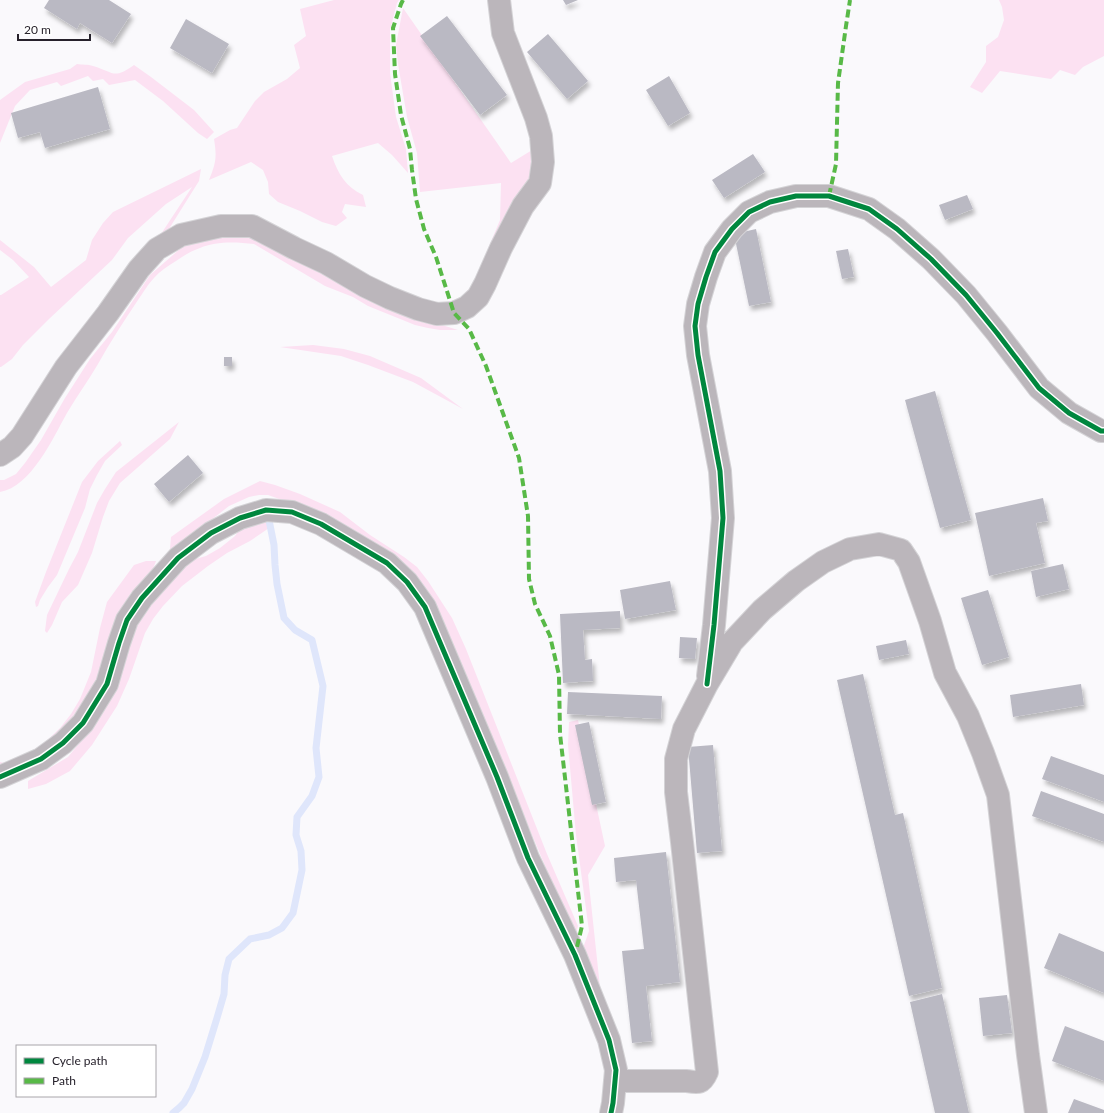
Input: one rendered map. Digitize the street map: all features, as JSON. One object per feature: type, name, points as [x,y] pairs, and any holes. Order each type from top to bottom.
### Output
[{"type":"street","points":[[0,455],[12,447],[22,436],[66,366],[108,313],[139,269],[158,249],[181,235],[221,226],[252,226],[390,298],[418,309],[437,314],[454,313],[467,306],[478,297],[523,206],[540,183],[543,162],[541,136],[536,118],[503,33],[499,0]]},
{"type":"street","points":[[707,684],[714,625],[723,518],[720,471],[698,355],[695,326],[698,304],[715,252],[732,229],[749,212],[770,202],[796,196],[829,196],[869,209],[897,229],[931,259],[966,295],[1039,388],[1069,412],[1101,431],[1104,431]]},
{"type":"street","points":[[0,776],[41,760],[63,743],[83,723],[107,684],[127,620],[142,598],[178,558],[212,533],[240,518],[266,510],[292,512],[321,524],[387,563],[407,582],[425,607],[528,858],[575,955],[609,1040],[616,1070],[611,1113]]},
{"type":"street","points":[[615,1081],[697,1082],[704,1079],[707,1072],[676,792],[676,759],[684,729],[707,684],[732,642],[762,610],[796,580],[823,562],[850,549],[879,544],[901,550],[909,562],[930,621],[945,673],[968,716],[998,795],[1036,1113]]},
{"type":"shaded area","points":[[334,0],[399,0],[390,30],[390,73],[396,117],[406,149],[408,173],[392,155],[378,143],[332,156],[343,179],[357,192],[363,195],[366,207],[345,204],[342,212],[347,218],[336,226],[322,222],[278,202],[269,194],[268,182],[263,170],[251,162],[209,180],[215,160],[214,139],[230,130],[237,128],[255,101],[264,92],[287,79],[300,68],[294,45],[306,36],[300,9]]},
{"type":"shaded area","points":[[999,0],[1104,0],[1104,56],[1083,67],[1075,75],[1060,70],[1051,79],[1000,71],[982,93],[970,87],[986,62],[986,46],[998,37],[1004,20],[1002,7]]},
{"type":"shaded area","points":[[403,8],[511,163],[537,147],[537,169],[474,293],[457,301],[470,288],[476,277],[500,220],[501,183],[420,192],[417,153],[407,117],[396,45]]},
{"type":"shaded area","points":[[77,64],[91,65],[114,73],[127,70],[134,65],[194,110],[214,132],[207,139],[198,133],[163,101],[135,80],[109,85],[103,79],[93,81],[88,76],[61,86],[57,82],[30,90],[15,106],[0,143],[0,100],[25,82],[70,69]]},
{"type":"shaded area","points":[[201,169],[199,181],[162,240],[157,240],[192,187],[166,204],[128,238],[112,260],[49,319],[23,345],[12,359],[0,367],[0,295],[29,277],[13,260],[0,250],[0,240],[34,267],[51,287],[86,260],[92,240],[103,223],[113,212]]},
{"type":"shaded area","points":[[234,234],[260,238],[381,306],[458,330],[440,330],[415,325],[368,306],[353,297],[325,286],[254,244],[226,243],[206,246],[181,257],[156,275],[112,340],[40,460],[22,481],[11,488],[0,492],[0,480],[4,480],[16,474],[25,463],[41,440],[65,398],[90,359],[112,332],[150,275],[181,248],[194,240]]},
{"type":"shaded area","points":[[313,345],[344,349],[370,356],[421,378],[463,409],[413,382],[368,365],[341,356],[280,347]]},
{"type":"shaded area","points":[[179,422],[170,439],[120,483],[109,501],[92,553],[78,585],[62,602],[47,633],[45,631],[47,615],[78,552],[97,503],[105,489],[116,472]]},
{"type":"shaded area","points":[[120,441],[122,445],[105,461],[97,475],[90,489],[85,508],[57,575],[36,607],[35,602],[46,572],[82,482],[98,461]]},
{"type":"shaded area","points":[[260,481],[300,494],[340,512],[370,535],[417,567],[428,581],[452,618],[466,649],[547,854],[578,926],[575,937],[501,761],[422,591],[305,508],[268,495],[249,497],[229,506],[192,535],[164,562],[170,549],[171,537],[224,499]]},
{"type":"shaded area","points":[[267,519],[269,528],[208,566],[182,586],[163,606],[145,633],[129,679],[117,706],[92,745],[70,771],[46,784],[28,789],[28,781],[68,757],[86,735],[136,625],[164,583],[192,560],[206,556],[220,548],[235,536],[242,526]]},
{"type":"shaded area","points":[[146,561],[156,561],[153,569],[130,594],[112,636],[98,691],[73,726],[60,741],[47,752],[29,763],[9,772],[0,772],[0,762],[10,764],[21,759],[42,745],[60,728],[71,714],[80,699],[91,672],[107,602],[134,565]]},
{"type":"shaded area","points":[[578,720],[605,846],[588,875],[600,987],[582,951],[589,931],[576,835],[568,745],[569,722]]},
{"type":"building","points":[[49,0],[109,0],[131,14],[112,43],[80,23],[77,29],[44,8]]},
{"type":"building","points":[[563,0],[578,0],[566,5]]},
{"type":"building","points":[[447,16],[507,95],[480,115],[420,36]]},
{"type":"building","points":[[186,19],[229,44],[212,73],[170,48]]},
{"type":"building","points":[[548,34],[588,81],[567,99],[527,52]]},
{"type":"building","points":[[669,76],[690,113],[668,126],[646,90]]},
{"type":"building","points":[[98,87],[110,129],[45,148],[40,132],[18,138],[11,113]]},
{"type":"building","points":[[753,154],[765,172],[724,198],[712,180]]},
{"type":"building","points":[[967,195],[973,209],[945,220],[939,205]]},
{"type":"building","points":[[756,229],[771,302],[749,306],[734,234]]},
{"type":"building","points":[[848,249],[854,277],[842,279],[836,251]]},
{"type":"building","points":[[224,357],[232,357],[232,366],[224,366]]},
{"type":"building","points":[[935,391],[971,520],[940,528],[905,400]]},
{"type":"building","points":[[188,455],[203,473],[169,502],[154,484]]},
{"type":"building","points":[[1043,498],[1048,521],[1036,523],[1045,563],[989,576],[975,513]]},
{"type":"building","points":[[1063,564],[1069,589],[1036,597],[1031,571]]},
{"type":"building","points":[[670,581],[676,610],[625,619],[620,590]]},
{"type":"building","points":[[988,590],[1009,657],[982,665],[961,598]]},
{"type":"building","points":[[620,611],[620,628],[583,630],[585,660],[592,659],[593,681],[563,683],[560,614]]},
{"type":"building","points":[[680,637],[697,638],[695,659],[679,658]]},
{"type":"building","points":[[906,640],[909,654],[879,660],[876,646]]},
{"type":"building","points":[[863,674],[895,815],[903,813],[942,988],[909,996],[837,680]]},
{"type":"building","points":[[1081,684],[1084,705],[1013,717],[1010,695]]},
{"type":"building","points":[[568,692],[662,696],[661,719],[567,714]]},
{"type":"building","points":[[589,722],[606,802],[592,805],[575,725]]},
{"type":"building","points":[[713,745],[722,851],[697,853],[688,747]]},
{"type":"building","points":[[1051,756],[1104,775],[1104,802],[1042,779]]},
{"type":"building","points":[[1041,791],[1104,814],[1104,842],[1032,816]]},
{"type":"building","points":[[666,852],[680,982],[646,986],[652,1041],[632,1043],[622,951],[644,949],[636,880],[616,882],[614,858]]},
{"type":"building","points":[[1059,933],[1104,952],[1104,993],[1044,968]]},
{"type":"building","points":[[942,994],[969,1113],[935,1113],[910,1002]]},
{"type":"building","points":[[1007,995],[1012,1033],[983,1036],[979,998]]},
{"type":"building","points":[[1065,1026],[1104,1041],[1104,1081],[1052,1061]]},
{"type":"building","points":[[1074,1099],[1104,1110],[1104,1113],[1068,1113]]},
{"type":"waterway","points":[[173,1113],[184,1103],[192,1089],[205,1057],[224,994],[225,975],[229,959],[250,939],[269,935],[282,928],[293,913],[302,870],[301,851],[296,835],[297,817],[312,796],[319,777],[316,748],[323,686],[312,640],[295,630],[284,618],[277,584],[274,545],[269,520]]},
{"type":"marked path","points":[[403,0],[393,28],[395,74],[401,115],[410,149],[416,199],[424,229],[436,257],[454,313],[469,329],[486,366],[519,458],[528,516],[529,579],[535,604],[550,636],[559,675],[560,734],[582,926],[575,955]]},
{"type":"marked path","points":[[829,196],[836,164],[838,83],[850,0]]},
{"type":"cycle path","points":[[707,684],[714,625],[723,518],[720,471],[698,355],[695,326],[698,304],[715,252],[732,229],[749,212],[770,202],[796,196],[829,196],[869,209],[897,229],[931,259],[966,295],[1039,388],[1069,413],[1101,431],[1104,431]]},
{"type":"cycle path","points":[[0,777],[41,759],[63,743],[83,723],[107,684],[127,620],[142,598],[178,558],[211,533],[240,518],[266,510],[292,512],[321,524],[387,563],[407,582],[425,607],[497,777],[528,858],[575,955],[609,1040],[616,1070],[611,1113]]}]
